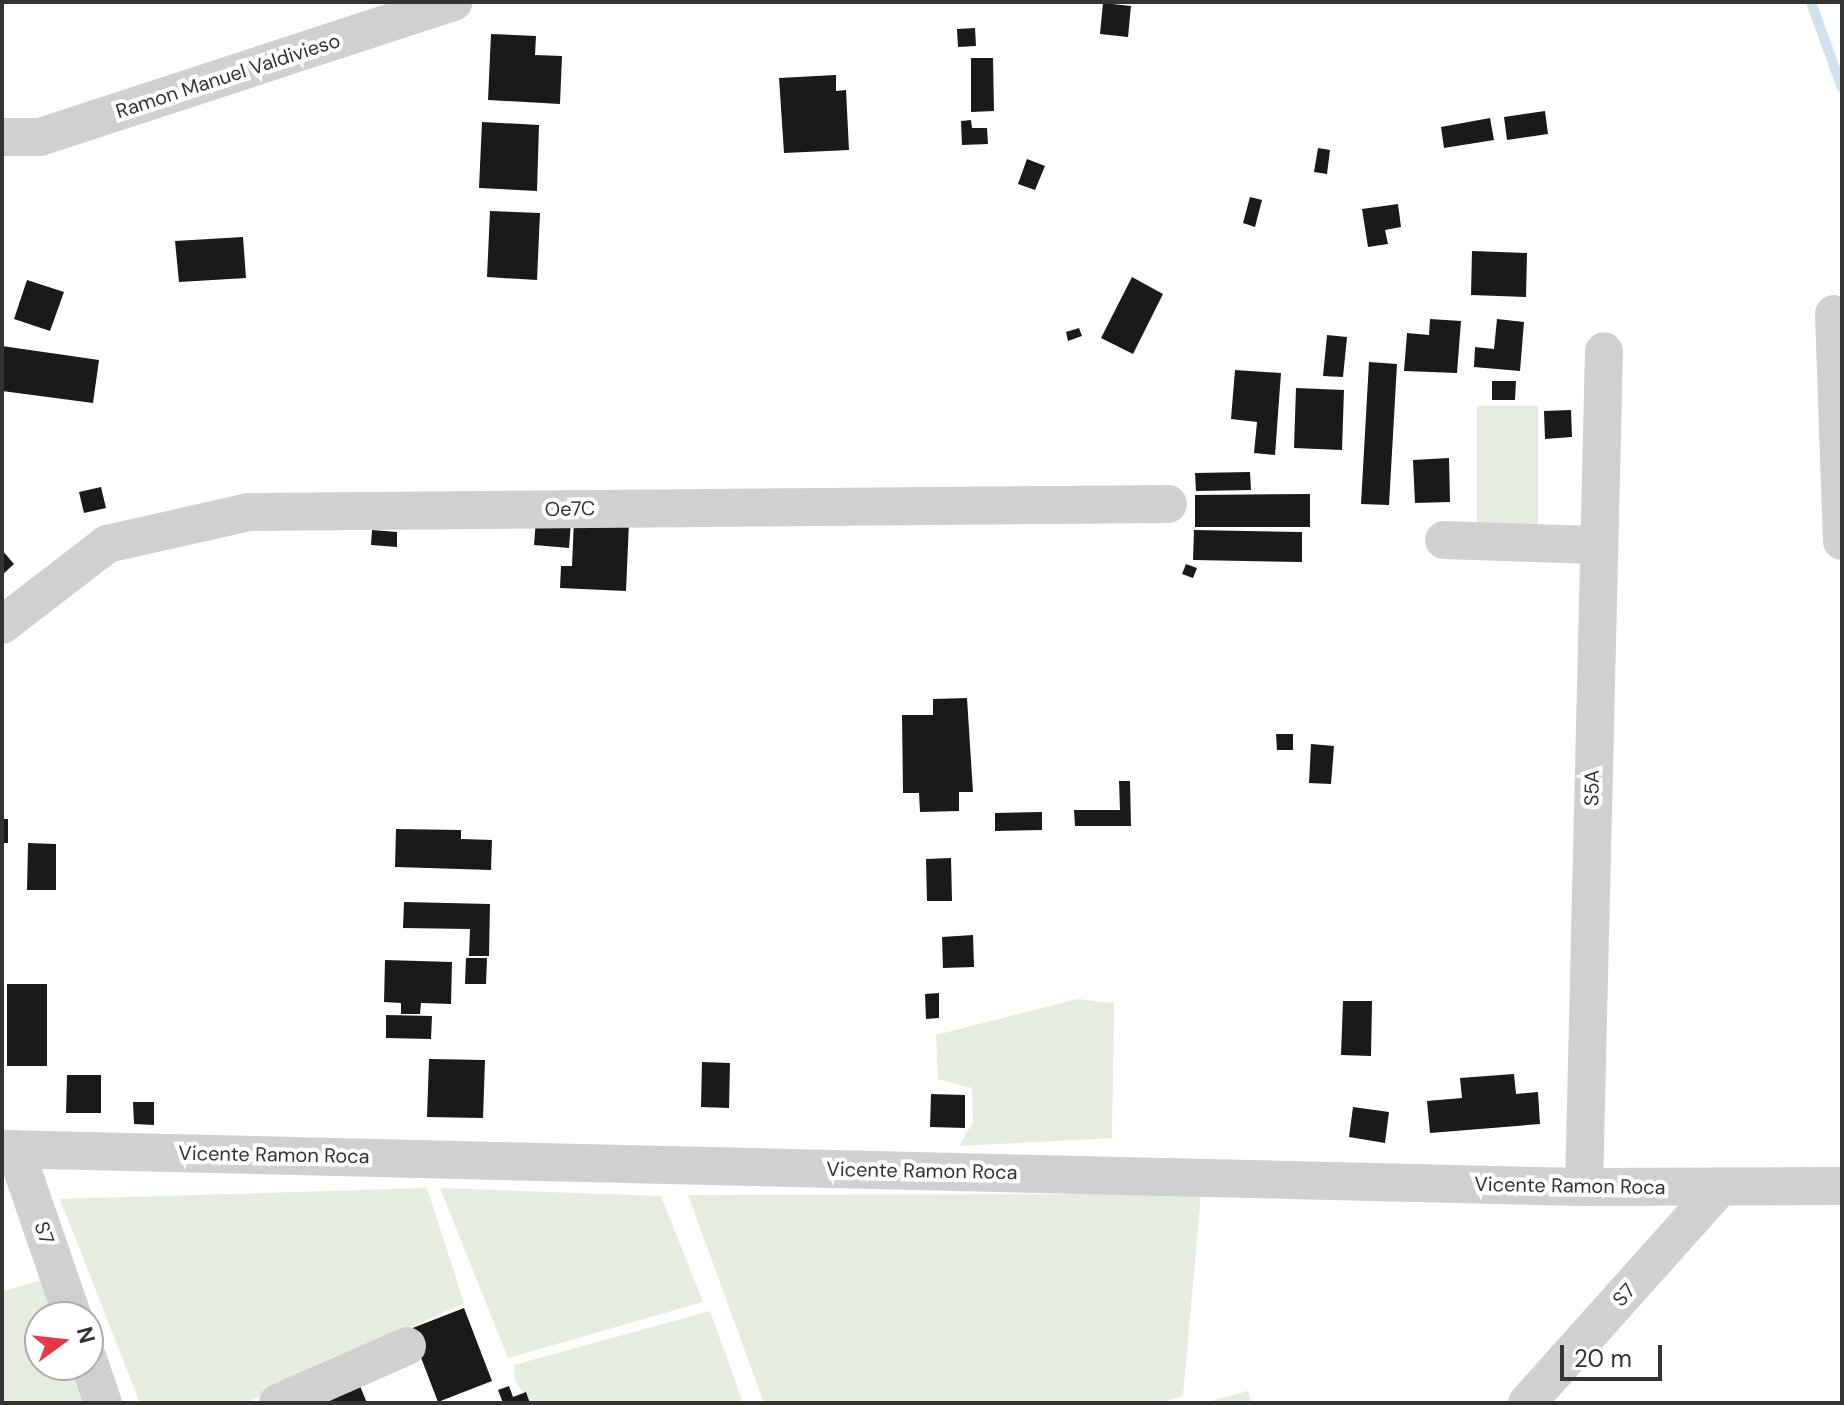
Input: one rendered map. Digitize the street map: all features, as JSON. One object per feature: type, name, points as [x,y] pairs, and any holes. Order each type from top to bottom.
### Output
[{"type":"street","name":"Ramon Manuel Valdivieso","points":[[2,137],[40,137],[453,2]]},
{"type":"street","points":[[1834,314],[1842,541]]},
{"type":"street","name":"S5A","points":[[1584,1187],[1599,389],[1604,351]]},
{"type":"street","name":"Oe7C","points":[[2,625],[107,544],[249,512],[1168,504]]},
{"type":"street","points":[[1444,540],[1596,545]]},
{"type":"street","name":"Vicente Ramon Roca","points":[[8,1149],[1584,1187],[1842,1186]]},
{"type":"street","name":"S7","points":[[8,1149],[67,1301]]},
{"type":"street","name":"S7","points":[[1527,1403],[1720,1187]]},
{"type":"street","points":[[278,1403],[407,1346]]},
{"type":"street","points":[[96,1381],[103,1403]]},
{"type":"shaded area","points":[[1477,406],[1538,406],[1538,534],[1477,534]]},
{"type":"shaded area","points":[[1077,999],[1114,1003],[1112,1138],[959,1146],[973,1122],[972,1088],[938,1079],[936,1035]]},
{"type":"shaded area","points":[[427,1188],[464,1303],[245,1403],[140,1403],[104,1311],[104,1301],[100,1301],[60,1199]]},
{"type":"shaded area","points":[[440,1188],[661,1196],[703,1302],[508,1358]]},
{"type":"shaded area","points":[[1201,1194],[1183,1396],[1158,1403],[764,1403],[688,1195]]},
{"type":"shaded area","points":[[43,1280],[50,1301],[24,1301],[24,1381],[77,1381],[85,1403],[2,1403],[2,1291]]},
{"type":"shaded area","points":[[710,1311],[743,1403],[531,1403],[515,1381],[514,1365]]},
{"type":"shaded area","points":[[1248,1391],[1252,1403],[1204,1403]]},
{"type":"building","points":[[1103,3],[1131,6],[1128,37],[1100,34]]},
{"type":"building","points":[[975,28],[976,46],[958,47],[957,29]]},
{"type":"building","points":[[491,34],[536,36],[535,55],[562,56],[560,104],[488,100]]},
{"type":"building","points":[[971,58],[993,58],[994,111],[971,112]]},
{"type":"building","points":[[836,75],[836,91],[846,90],[849,150],[784,153],[779,78]]},
{"type":"building","points":[[1545,111],[1548,134],[1507,140],[1504,117]]},
{"type":"building","points":[[1490,118],[1494,140],[1444,148],[1441,127]]},
{"type":"building","points":[[971,120],[972,128],[987,128],[988,144],[962,145],[961,121]]},
{"type":"building","points":[[482,122],[539,125],[537,191],[479,188]]},
{"type":"building","points":[[1318,148],[1330,150],[1327,174],[1314,172]]},
{"type":"building","points":[[1027,159],[1045,166],[1035,190],[1018,184]]},
{"type":"building","points":[[1250,197],[1262,200],[1255,227],[1243,223]]},
{"type":"building","points":[[1398,204],[1401,227],[1385,230],[1388,244],[1368,247],[1362,209]]},
{"type":"building","points":[[490,211],[540,213],[537,280],[487,277]]},
{"type":"building","points":[[243,237],[246,278],[179,282],[175,241]]},
{"type":"building","points":[[1472,251],[1527,253],[1526,297],[1471,295]]},
{"type":"building","points":[[1132,277],[1163,294],[1133,354],[1101,338]]},
{"type":"building","points":[[27,280],[64,292],[50,331],[14,319]]},
{"type":"building","points":[[1430,319],[1461,321],[1457,373],[1404,371],[1407,333],[1429,335]]},
{"type":"building","points":[[1497,319],[1524,322],[1520,371],[1474,367],[1475,347],[1494,349]]},
{"type":"building","points":[[1079,328],[1082,336],[1068,341],[1066,332]]},
{"type":"building","points":[[1327,335],[1347,337],[1343,377],[1323,376]]},
{"type":"building","points":[[2,346],[99,360],[93,403],[2,391]]},
{"type":"building","points":[[1369,362],[1397,364],[1389,505],[1361,504]]},
{"type":"building","points":[[1235,370],[1281,373],[1275,455],[1254,453],[1257,422],[1231,419]]},
{"type":"building","points":[[1492,381],[1516,381],[1515,400],[1492,400]]},
{"type":"building","points":[[1296,388],[1344,390],[1342,450],[1294,448]]},
{"type":"building","points":[[1571,410],[1572,437],[1545,439],[1544,411]]},
{"type":"building","points":[[1449,458],[1450,502],[1415,503],[1413,460]]},
{"type":"building","points":[[1250,472],[1251,490],[1196,491],[1195,473]]},
{"type":"building","points":[[101,487],[106,508],[84,513],[79,492]]},
{"type":"building","points":[[1310,494],[1310,527],[1195,527],[1195,495]]},
{"type":"building","points":[[536,519],[571,522],[569,548],[534,545]]},
{"type":"building","points":[[574,519],[629,522],[626,591],[560,588],[561,566],[572,566]]},
{"type":"building","points":[[372,530],[397,532],[397,547],[371,545]]},
{"type":"building","points":[[1194,530],[1302,532],[1302,562],[1193,560]]},
{"type":"building","points":[[2,550],[14,564],[2,575]]},
{"type":"building","points":[[1186,564],[1197,568],[1193,578],[1182,574]]},
{"type":"building","points":[[967,698],[973,792],[959,792],[959,811],[920,812],[919,793],[903,793],[902,715],[933,715],[933,699]]},
{"type":"building","points":[[1276,734],[1293,734],[1293,750],[1277,750]]},
{"type":"building","points":[[1311,744],[1334,746],[1331,784],[1309,783]]},
{"type":"building","points":[[1119,781],[1130,781],[1131,826],[1075,826],[1074,810],[1120,810]]},
{"type":"building","points":[[1042,812],[1042,830],[995,831],[995,813]]},
{"type":"building","points":[[2,819],[8,819],[8,843],[2,843]]},
{"type":"building","points":[[396,829],[461,830],[461,839],[492,840],[491,870],[395,867]]},
{"type":"building","points":[[28,843],[56,844],[56,890],[27,890]]},
{"type":"building","points":[[951,858],[952,901],[927,901],[926,859]]},
{"type":"building","points":[[404,902],[490,904],[489,956],[469,956],[470,929],[403,928]]},
{"type":"building","points":[[973,935],[974,967],[943,968],[942,937]]},
{"type":"building","points":[[466,958],[487,958],[486,984],[465,984]]},
{"type":"building","points":[[385,960],[452,962],[451,1004],[421,1003],[420,1014],[401,1014],[401,1003],[384,1002]]},
{"type":"building","points":[[7,984],[47,984],[47,1066],[7,1066]]},
{"type":"building","points":[[939,993],[939,1018],[926,1019],[925,994]]},
{"type":"building","points":[[1343,1001],[1372,1001],[1371,1056],[1341,1055]]},
{"type":"building","points":[[386,1015],[432,1016],[431,1039],[386,1038]]},
{"type":"building","points":[[429,1059],[485,1060],[483,1118],[427,1117]]},
{"type":"building","points":[[702,1062],[730,1063],[729,1108],[701,1107]]},
{"type":"building","points":[[1514,1074],[1516,1094],[1538,1092],[1540,1124],[1430,1133],[1427,1101],[1462,1098],[1460,1078]]},
{"type":"building","points":[[67,1075],[101,1075],[101,1113],[66,1113]]},
{"type":"building","points":[[931,1094],[965,1095],[965,1128],[930,1127]]},
{"type":"building","points":[[133,1102],[154,1102],[154,1125],[134,1124]]},
{"type":"building","points":[[1353,1107],[1389,1112],[1385,1143],[1349,1137]]},
{"type":"building","points":[[464,1308],[492,1381],[438,1402],[410,1329]]},
{"type":"building","points":[[360,1386],[367,1403],[319,1403]]},
{"type":"building","points":[[509,1386],[513,1397],[526,1392],[530,1403],[503,1403],[498,1390]]},
{"type":"waterway","points":[[1811,2],[1842,88]]}]
